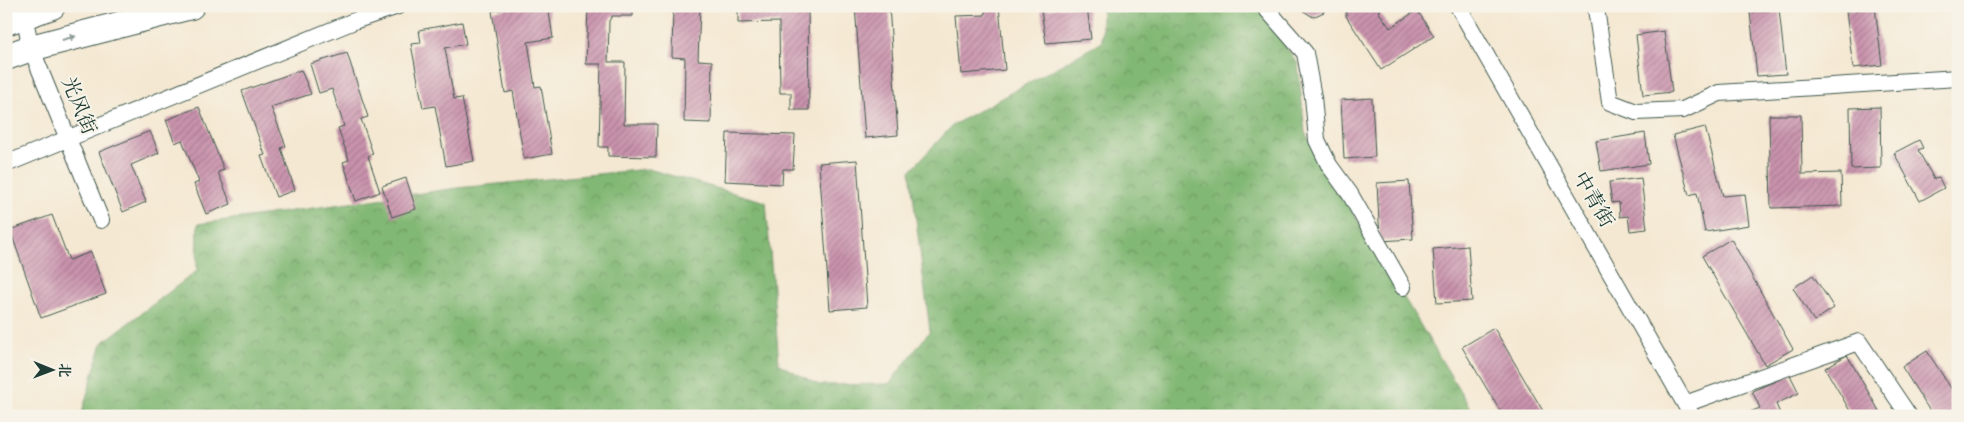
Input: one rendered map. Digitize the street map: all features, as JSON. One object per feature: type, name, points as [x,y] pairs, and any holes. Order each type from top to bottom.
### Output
[{"type":"main road","points":[[19,15],[52,6]]},
{"type":"main road","points":[[6,58],[31,48],[191,6]]},
{"type":"street","points":[[6,164],[354,21],[398,6]]},
{"type":"street","points":[[1264,6],[1305,53],[1313,97],[1317,140],[1329,165],[1350,194],[1403,287]]},
{"type":"street","name":"中青街","points":[[1458,6],[1688,410]]},
{"type":"street","points":[[1596,9],[1610,102],[1636,112],[1683,110],[1719,93],[1958,78]]},
{"type":"street","name":"光风街","points":[[19,15],[101,220]]},
{"type":"street","points":[[1688,410],[1859,342],[1909,416]]},
{"type":"green space","points":[[1102,6],[1257,6],[1298,64],[1305,133],[1475,416],[81,416],[102,343],[197,271],[198,224],[458,188],[648,169],[766,202],[779,364],[819,385],[889,384],[930,331],[910,171],[953,125],[1102,42]]},
{"type":"building","points":[[523,6],[548,6],[553,38],[528,42],[535,87],[541,86],[552,154],[524,159],[513,91],[505,93],[492,11]]},
{"type":"building","points":[[588,6],[633,6],[633,16],[612,16],[609,21],[608,62],[625,62],[624,124],[657,124],[656,157],[608,156],[608,147],[599,147],[601,64],[586,64]]},
{"type":"building","points":[[673,6],[700,6],[698,60],[712,61],[711,123],[684,122],[685,58],[672,57]]},
{"type":"building","points":[[738,6],[808,6],[809,110],[791,110],[791,93],[780,93],[779,22],[738,23]]},
{"type":"building","points":[[855,6],[889,6],[898,135],[865,138]]},
{"type":"building","points":[[925,6],[944,6],[944,8],[925,9]]},
{"type":"building","points":[[985,6],[999,6],[1005,70],[961,74],[956,16],[985,15]]},
{"type":"building","points":[[1087,6],[1091,39],[1046,43],[1041,10]]},
{"type":"building","points":[[1299,6],[1324,6],[1324,12],[1313,17],[1299,8]]},
{"type":"building","points":[[1347,6],[1385,6],[1378,11],[1390,28],[1417,10],[1434,36],[1381,70],[1346,16]]},
{"type":"building","points":[[1875,7],[1882,65],[1853,68],[1846,11]]},
{"type":"building","points":[[1779,9],[1786,74],[1757,76],[1750,12]]},
{"type":"building","points":[[462,22],[466,44],[445,48],[454,99],[462,98],[474,161],[446,166],[435,106],[423,108],[411,44],[421,43],[419,30]]},
{"type":"building","points":[[1664,31],[1672,92],[1643,95],[1636,35]]},
{"type":"building","points":[[347,53],[368,117],[361,119],[373,154],[368,156],[380,192],[356,201],[343,162],[349,160],[338,128],[344,126],[332,89],[319,93],[310,64]]},
{"type":"building","points":[[301,70],[311,94],[271,107],[286,146],[281,148],[295,190],[276,197],[261,156],[265,155],[242,91]]},
{"type":"building","points":[[1372,98],[1375,157],[1344,159],[1341,100]]},
{"type":"building","points":[[199,107],[224,170],[218,172],[231,204],[206,214],[194,184],[199,182],[182,140],[175,143],[166,120]]},
{"type":"building","points":[[1880,107],[1881,168],[1851,169],[1850,108]]},
{"type":"building","points":[[1769,115],[1801,115],[1802,174],[1841,173],[1842,206],[1771,208]]},
{"type":"building","points":[[1705,127],[1723,196],[1745,194],[1749,225],[1705,232],[1697,193],[1689,195],[1673,135]]},
{"type":"building","points":[[150,131],[159,153],[131,165],[146,202],[123,212],[99,152]]},
{"type":"building","points":[[727,133],[795,135],[793,169],[783,169],[782,184],[725,181]]},
{"type":"building","points":[[1645,133],[1649,164],[1601,171],[1596,141]]},
{"type":"building","points":[[1919,140],[1923,148],[1918,150],[1934,179],[1939,178],[1944,188],[1920,201],[1894,153]]},
{"type":"building","points":[[857,160],[867,307],[830,310],[819,163]]},
{"type":"building","points":[[406,178],[416,209],[392,217],[382,186]]},
{"type":"building","points":[[1641,178],[1647,229],[1630,231],[1628,216],[1620,217],[1619,202],[1612,203],[1609,182]]},
{"type":"building","points":[[1409,181],[1413,239],[1380,241],[1377,183]]},
{"type":"building","points":[[52,215],[69,260],[91,252],[106,294],[41,318],[10,230]]},
{"type":"building","points":[[1731,239],[1793,349],[1765,365],[1702,256]]},
{"type":"building","points":[[1468,246],[1472,301],[1437,303],[1433,249]]},
{"type":"building","points":[[1813,275],[1834,308],[1814,321],[1793,288]]},
{"type":"building","points":[[1494,328],[1546,416],[1503,416],[1462,347]]},
{"type":"building","points":[[1927,351],[1958,399],[1958,416],[1933,416],[1902,367]]},
{"type":"building","points":[[1847,355],[1882,416],[1853,416],[1825,368]]},
{"type":"building","points":[[1790,375],[1799,393],[1776,404],[1781,416],[1752,416],[1750,412],[1760,408],[1752,391]]},
{"type":"building","points":[[9,405],[13,416],[6,416],[6,406]]},
{"type":"building","points":[[1634,411],[1637,416],[1626,416]]}]
